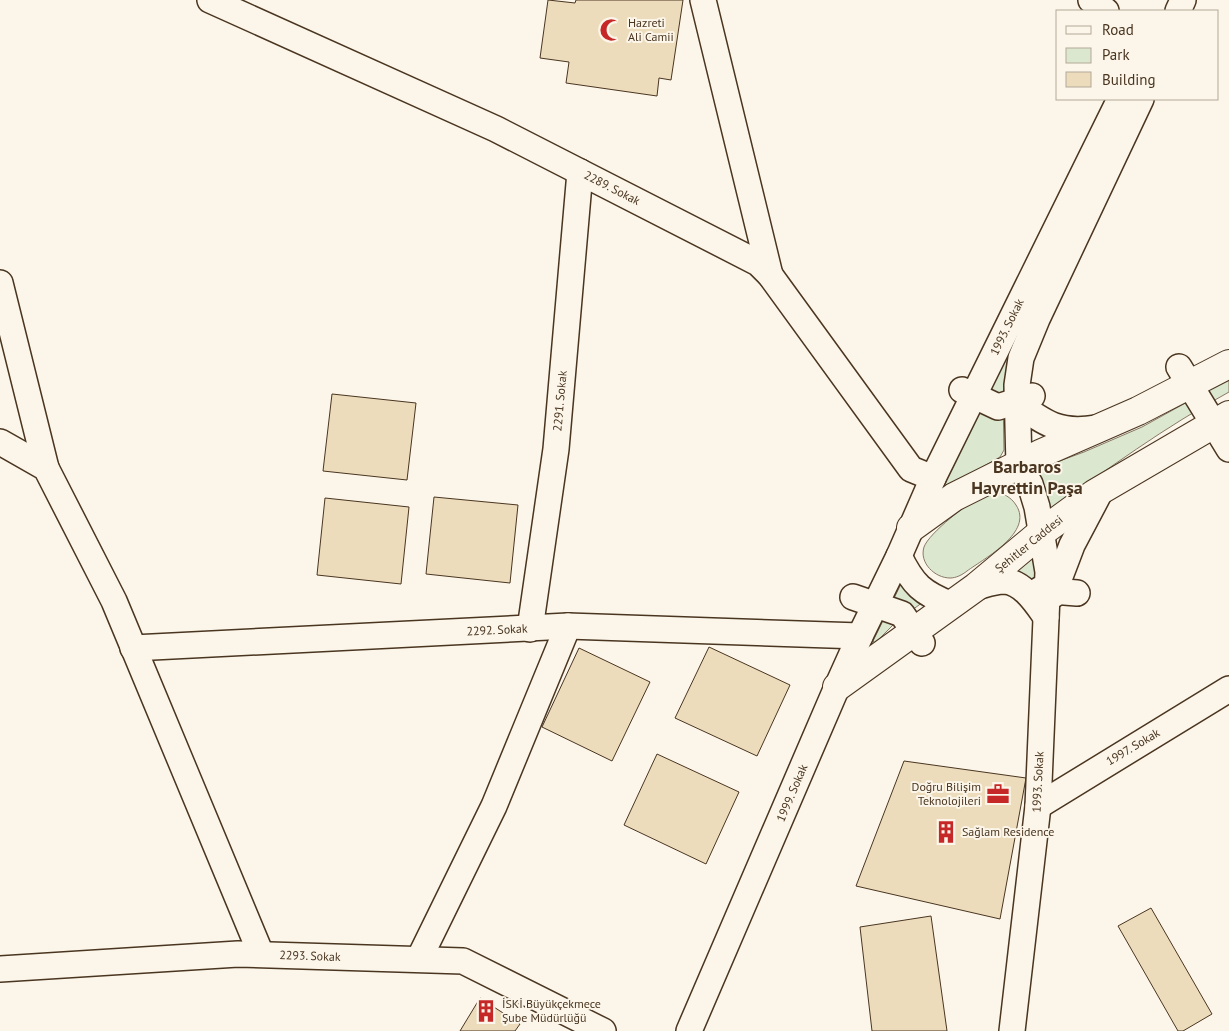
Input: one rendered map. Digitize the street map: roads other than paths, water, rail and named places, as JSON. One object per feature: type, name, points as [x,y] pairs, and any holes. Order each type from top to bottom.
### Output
[{"type":"main road","points":[[911,528],[954,497],[1004,471],[1019,466],[1042,452],[1138,410],[1184,376],[1229,364]]},
{"type":"main road","name":"Şehitler Caddesi","points":[[837,687],[918,638],[952,605],[1042,532],[1101,490],[1221,419]]},
{"type":"street","name":"2289. Sokak","points":[[210,0],[496,129],[758,263],[770,275],[911,469],[933,478]]},
{"type":"street","points":[[703,0],[770,275]]},
{"type":"street","points":[[1092,0],[1105,10]]},
{"type":"street","name":"1993. Sokak","points":[[899,556],[968,393],[1119,100]]},
{"type":"street","name":"1993. Sokak","points":[[1019,466],[1023,400],[1017,384],[1021,358],[1037,319],[1141,100]]},
{"type":"street","name":"2291. Sokak","points":[[530,629],[556,449],[580,172]]},
{"type":"street","points":[[0,283],[46,468],[114,601],[261,954]]},
{"type":"street","points":[[1184,376],[1221,419],[1229,449]]},
{"type":"street","points":[[968,393],[998,406],[1023,400],[1043,422],[1062,429],[1081,430],[1099,427]]},
{"type":"street","points":[[0,442],[46,468]]},
{"type":"street","points":[[1019,466],[1030,484],[1037,507],[1048,572],[1045,595]]},
{"type":"street","points":[[1045,595],[1101,490]]},
{"type":"street","points":[[899,556],[908,575],[918,587],[934,598],[952,605]]},
{"type":"street","name":"1999. Sokak","points":[[689,1031],[860,636],[864,601],[899,556]]},
{"type":"street","points":[[976,587],[1004,581],[1025,591],[1045,595]]},
{"type":"street","name":"1993. Sokak","points":[[1012,1031],[1038,806],[1046,617],[1045,595]]},
{"type":"street","points":[[864,601],[902,614],[918,638]]},
{"type":"street","points":[[419,959],[494,806],[568,626]]},
{"type":"street","name":"2292. Sokak","points":[[134,648],[568,626],[860,636]]},
{"type":"street","name":"1997. Sokak","points":[[1038,806],[1229,689]]},
{"type":"street","name":"2293. Sokak","points":[[0,969],[238,954],[463,961],[603,1031]]},
{"type":"place","name":"Hazreti Ali Camii","points":[[611,30]]},
{"type":"place","name":"Doğru Bilişim Teknolojileri","points":[[998,794]]},
{"type":"place","name":"Sağlam Residence","points":[[946,832]]},
{"type":"place","name":"İSKİ Büyükçekmece Şube Müdürlüğü","points":[[486,1011]]},
{"type":"district","name":"Barbaros Hayrettin Paşa","points":[[1027,477]]}]
